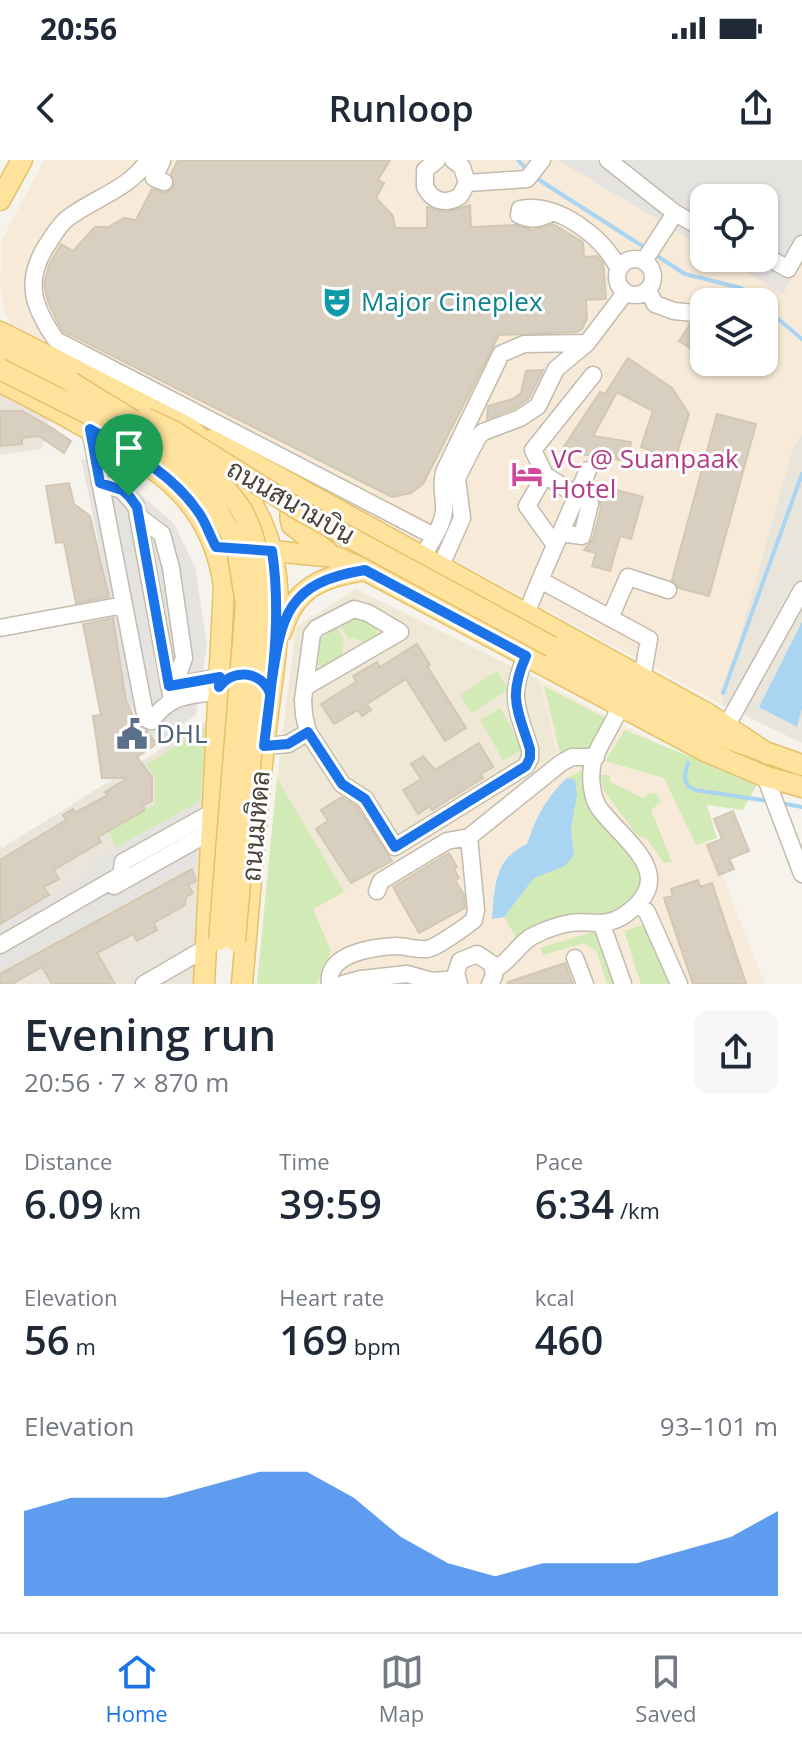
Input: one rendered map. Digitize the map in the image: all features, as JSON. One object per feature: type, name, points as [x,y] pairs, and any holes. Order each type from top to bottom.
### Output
[{"type":"main road","points":[[0,200],[22,160]]},
{"type":"main road","name":"ถนนมหิดล","points":[[2,334],[127,386],[189,428],[213,449],[250,501],[272,551],[278,591],[276,652],[242,984]]},
{"type":"main road","name":"ถนนมหิดล","points":[[2,334],[213,474],[240,507],[253,540],[261,589],[262,627],[215,984]]},
{"type":"main road","name":"ถนนมหิดล","points":[[0,369],[89,414],[159,457],[195,484],[216,508],[236,542],[246,604],[220,943],[204,984]]},
{"type":"main road","name":"ถนนมหิดล","points":[[0,382],[142,458],[181,490],[200,515],[215,545],[224,586],[211,822],[220,943],[232,984]]},
{"type":"main road","name":"ถนนสนามบิน","points":[[71,382],[173,431],[301,511],[701,729],[802,765]]},
{"type":"main road","name":"ถนนสนามบิน","points":[[189,428],[727,725],[768,754]]},
{"type":"main road","points":[[215,545],[223,521],[250,501],[284,495],[310,497]]},
{"type":"main road","points":[[310,497],[292,506],[292,525],[336,557]]},
{"type":"main road","name":"ถนนสนามบิน","points":[[215,545],[336,557],[705,751],[772,793],[802,787]]},
{"type":"main road","points":[[276,652],[286,618],[304,590],[335,574],[365,570]]},
{"type":"main road","points":[[219,685],[229,677],[243,674],[265,683],[270,693]]},
{"type":"street","points":[[434,161],[425,170],[423,180],[428,194],[434,199],[453,200],[465,190],[467,183],[462,167],[453,160]]},
{"type":"street","points":[[608,160],[625,166],[675,213],[690,221]]},
{"type":"street","points":[[467,183],[527,179],[541,161]]},
{"type":"street","points":[[154,163],[154,178],[164,182]]},
{"type":"street","points":[[154,163],[66,219],[37,263],[32,277],[42,320],[56,340],[127,386],[434,536]]},
{"type":"street","points":[[553,212],[584,229],[611,254],[619,269],[618,283],[625,293],[639,295],[648,290],[653,277],[644,261]]},
{"type":"street","points":[[644,261],[675,213]]},
{"type":"street","points":[[778,263],[788,269],[802,244]]},
{"type":"street","points":[[619,269],[630,260],[644,261]]},
{"type":"street","points":[[648,290],[655,304],[690,313]]},
{"type":"street","points":[[440,568],[462,518],[457,478],[478,437],[538,406],[556,369],[587,343],[625,293]]},
{"type":"street","points":[[422,557],[442,523],[445,507],[441,481],[444,472],[501,354],[524,344],[587,343]]},
{"type":"street","points":[[577,498],[545,475],[533,450],[593,375]]},
{"type":"street","points":[[90,429],[148,721],[171,693],[219,685]]},
{"type":"street","points":[[526,614],[588,470]]},
{"type":"street","points":[[545,475],[527,506],[558,539]]},
{"type":"street","points":[[100,483],[127,493],[136,506],[171,693]]},
{"type":"street","points":[[610,618],[628,577],[668,590]]},
{"type":"street","points":[[540,580],[649,639],[642,679]]},
{"type":"street","points":[[727,725],[802,590]]},
{"type":"street","points":[[0,628],[124,605]]},
{"type":"street","points":[[305,687],[400,632],[359,610],[350,610],[317,628],[311,636],[303,700],[308,732],[342,784],[365,799],[395,847],[526,766],[530,749],[513,697],[517,676],[526,656]]},
{"type":"street","points":[[343,984],[388,980],[407,974],[432,981],[458,982],[460,961],[470,955],[483,956],[492,977],[531,936],[571,923],[602,925],[621,917],[638,904],[649,883],[644,858],[597,806],[592,784],[592,763],[614,724],[620,706]]},
{"type":"street","points":[[264,746],[288,744],[308,732]]},
{"type":"street","points":[[377,891],[381,881],[447,841],[469,837],[561,763],[572,757],[596,757]]},
{"type":"street","points":[[772,793],[802,874]]},
{"type":"street","points":[[0,945],[121,875],[123,862],[211,822]]},
{"type":"street","points":[[0,951],[211,822]]},
{"type":"street","points":[[330,984],[329,972],[333,964],[368,948],[397,946],[428,950],[474,920],[476,910],[469,837]]},
{"type":"street","points":[[638,904],[647,912],[679,984]]},
{"type":"street","points":[[602,925],[623,984]]},
{"type":"street","points":[[144,984],[220,943]]},
{"type":"street","points":[[575,958],[585,984]]},
{"type":"shaded area","points":[[44,160],[802,160],[802,434],[792,451],[721,704],[195,420],[15,333],[4,311],[0,283],[2,240]]},
{"type":"shaded area","points":[[558,160],[802,160],[802,258],[783,294],[778,288],[746,272],[778,272],[778,184],[690,184],[690,239]]},
{"type":"shaded area","points":[[0,395],[49,419],[42,449],[0,455]]},
{"type":"shaded area","points":[[802,434],[802,743],[721,704],[792,450]]},
{"type":"shaded area","points":[[81,458],[119,475],[174,524],[195,567],[207,645],[196,715],[156,744],[126,701],[111,604]]},
{"type":"shaded area","points":[[356,589],[539,680],[557,752],[344,892],[277,778],[296,627]]},
{"type":"shaded area","points":[[539,680],[674,752],[765,984],[257,984],[277,778],[344,892],[557,752]]},
{"type":"shaded area","points":[[211,718],[195,984],[0,984],[0,844],[2,848]]},
{"type":"shaded area","points":[[200,801],[195,864],[0,972],[0,924],[96,868],[93,861]]},
{"type":"green space","points":[[357,617],[377,629],[376,636],[364,643],[352,637],[349,639],[340,625]]},
{"type":"green space","points":[[336,626],[344,641],[341,658],[324,667],[318,665],[320,641]]},
{"type":"green space","points":[[497,671],[508,689],[472,713],[460,695]]},
{"type":"green space","points":[[544,686],[609,720],[590,750],[561,757]]},
{"type":"green space","points":[[500,708],[523,749],[503,760],[480,720]]},
{"type":"green space","points":[[207,727],[200,801],[116,848],[108,831],[155,804],[155,777],[146,765]]},
{"type":"green space","points":[[625,730],[757,784],[743,810],[707,805],[717,838],[696,845],[664,778],[605,761]]},
{"type":"green space","points":[[582,770],[592,809],[609,834],[628,847],[644,877],[638,899],[608,915],[567,917],[518,941],[504,917],[534,878],[565,866],[574,855],[571,829],[577,795],[575,780],[567,778]]},
{"type":"green space","points":[[600,775],[610,775],[610,782],[643,798],[650,793],[656,794],[661,802],[651,810],[672,862],[664,863],[647,839],[637,835],[604,791]]},
{"type":"green space","points":[[277,778],[344,892],[313,909],[331,951],[317,984],[257,984]]},
{"type":"green space","points":[[649,923],[669,983],[666,984],[641,984],[624,931]]},
{"type":"green space","points":[[596,931],[618,984],[607,984],[597,952],[585,943],[543,955],[540,948]]},
{"type":"water","points":[[802,622],[802,708],[797,727],[759,707]]},
{"type":"water","points":[[567,778],[575,780],[577,795],[571,829],[574,855],[565,866],[534,878],[504,917],[492,919],[502,866],[508,857],[527,844],[542,808]]},
{"type":"building","points":[[178,160],[390,160],[378,180],[384,183],[376,198],[393,216],[395,228],[427,228],[427,207],[446,212],[470,205],[471,227],[515,225],[532,230],[553,224],[583,242],[584,257],[597,256],[603,263],[606,299],[586,300],[587,318],[577,332],[499,335],[423,484],[411,493],[392,497],[63,331],[48,302],[44,284],[49,265],[61,244],[73,251],[95,227],[108,227],[124,218],[136,220],[152,189],[165,193],[174,187],[171,174]]},
{"type":"building","points":[[690,324],[690,348],[679,341]]},
{"type":"building","points":[[628,358],[672,388],[689,414],[675,460],[641,447],[653,411],[617,392],[593,436],[631,442],[628,461],[561,451],[600,392],[605,394]]},
{"type":"building","points":[[543,370],[529,398],[515,408],[487,419],[488,406],[513,399],[521,393],[526,371]]},
{"type":"building","points":[[0,411],[22,411],[71,441],[64,453],[39,436],[22,438],[22,444],[0,446]]},
{"type":"building","points":[[717,414],[756,424],[709,596],[679,588],[672,580]]},
{"type":"building","points":[[69,483],[74,504],[90,516],[109,597],[76,603],[64,542],[56,543],[46,486]]},
{"type":"building","points":[[601,486],[643,497],[631,539],[620,536],[610,571],[592,566],[596,553],[584,550],[593,539],[601,507],[598,497]]},
{"type":"building","points":[[113,618],[126,701],[137,725],[147,731],[156,744],[137,757],[152,777],[152,801],[143,806],[145,810],[98,837],[101,842],[54,870],[59,879],[44,887],[49,895],[0,924],[0,860],[66,820],[63,815],[73,809],[75,813],[108,795],[105,792],[128,778],[102,778],[93,716],[101,715],[83,624]]},
{"type":"building","points":[[417,644],[430,665],[427,666],[466,728],[445,741],[406,679],[367,704],[371,710],[362,716],[358,710],[334,724],[321,704],[356,682],[353,676],[377,662],[380,667]]},
{"type":"building","points":[[479,743],[493,767],[481,774],[483,778],[432,810],[430,806],[418,814],[403,790],[421,779],[411,764],[423,756],[435,770]]},
{"type":"building","points":[[342,797],[357,807],[392,861],[351,883],[316,829],[328,821],[321,810]]},
{"type":"building","points":[[733,811],[749,851],[729,859],[734,869],[719,875],[707,845],[722,839],[714,819]]},
{"type":"building","points":[[449,853],[457,867],[454,869],[459,878],[455,880],[464,895],[465,908],[419,933],[393,887]]},
{"type":"building","points":[[192,869],[196,881],[188,885],[193,893],[186,897],[185,905],[154,923],[157,930],[137,941],[133,934],[97,953],[115,984],[52,984],[42,967],[12,984],[0,984],[0,974]]},
{"type":"building","points":[[698,880],[700,887],[712,883],[746,984],[693,984],[664,898],[673,896],[671,889]]},
{"type":"building","points":[[565,963],[573,984],[508,984],[508,982]]},
{"type":"waterway","points":[[518,160],[527,170]]},
{"type":"waterway","points":[[533,176],[647,249]]},
{"type":"waterway","points":[[654,254],[685,274],[741,288]]},
{"type":"waterway","points":[[778,319],[802,339]]},
{"type":"waterway","points":[[723,693],[802,474]]},
{"type":"waterway","points":[[688,763],[685,779],[695,790],[768,801]]},
{"type":"waterway","points":[[781,803],[802,807]]},
{"type":"place","name":"Major Cineplex","points":[[337,302]]},
{"type":"place","name":"VC @ Suanpaak Hotel","points":[[527,474]]},
{"type":"place","name":"DHL","points":[[132,734]]},
{"type":"route","points":[[129,496],[122,490],[100,483],[90,429],[142,458],[181,490],[200,515],[216,547],[272,551],[278,591],[276,652],[264,746],[288,744],[308,732],[342,784],[365,799],[395,847],[526,766],[530,749],[513,697],[517,676],[526,656],[365,570],[335,574],[304,590],[286,618],[276,652],[270,693],[265,683],[243,674],[229,677],[219,687],[220,677],[169,686],[137,507],[129,496]]}]
